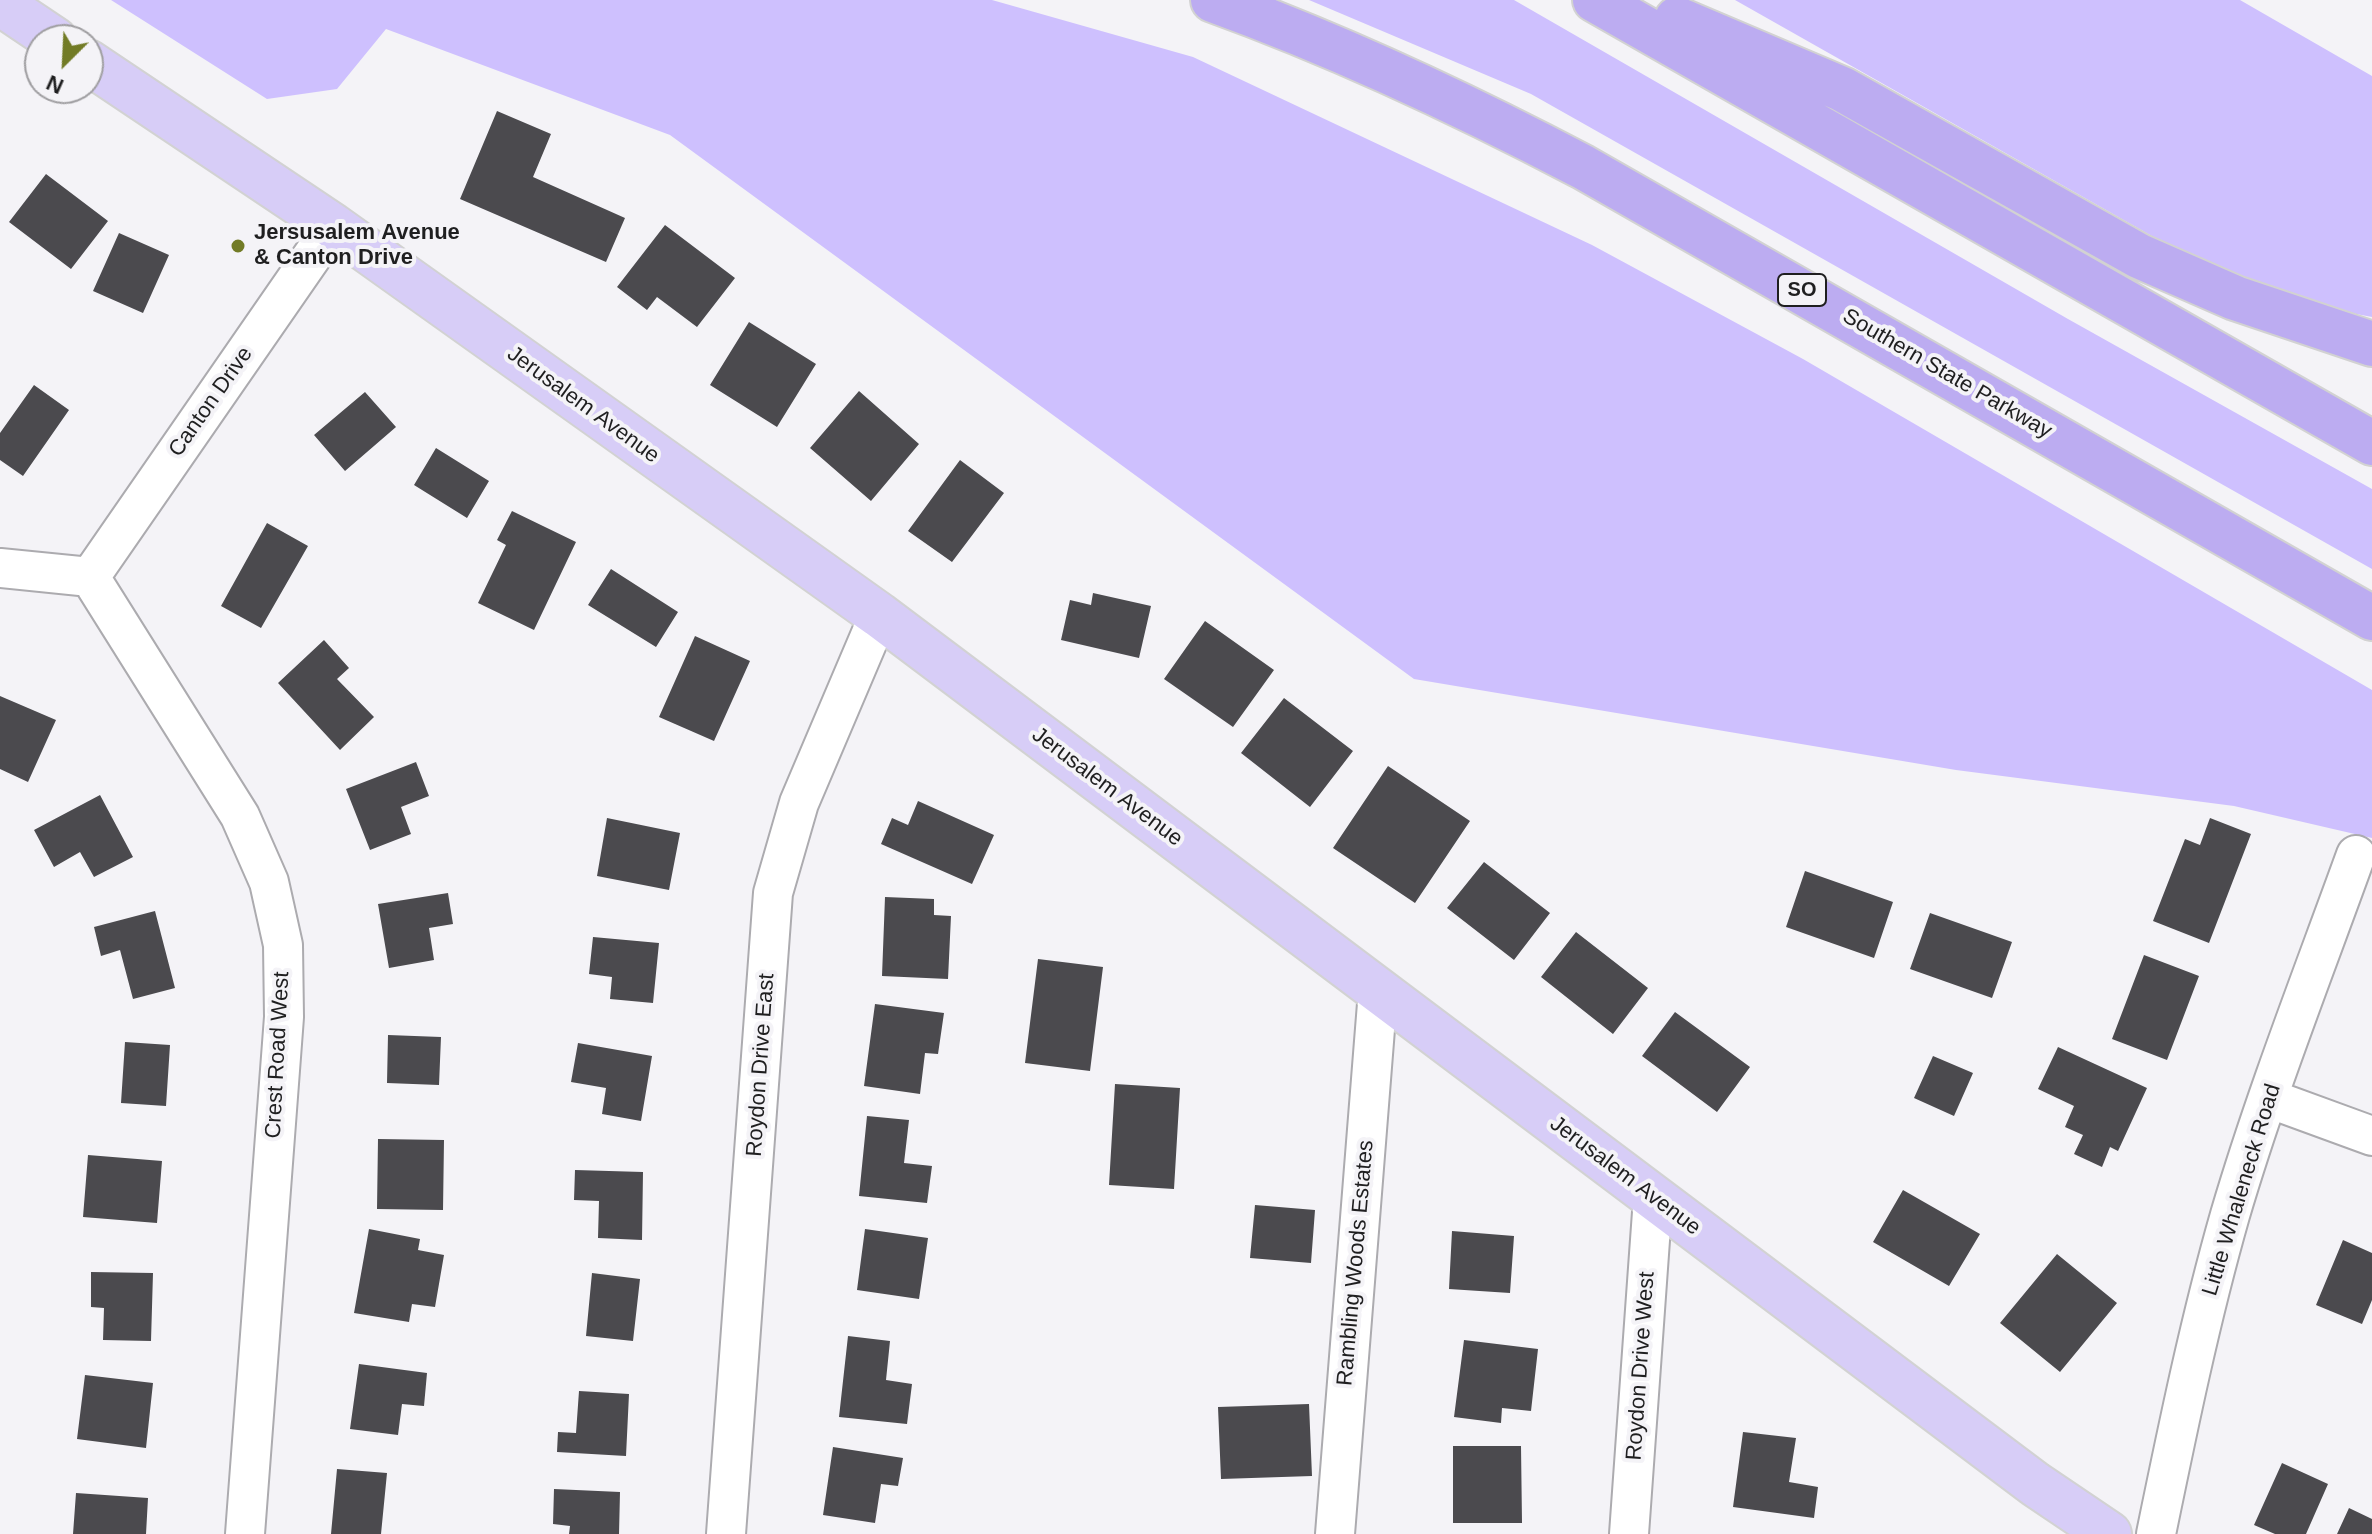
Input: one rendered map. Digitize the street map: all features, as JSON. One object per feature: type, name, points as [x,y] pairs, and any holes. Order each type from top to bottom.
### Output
[{"type":"highway","name":"Southern State Parkway","points":[[1213,0],[1371,64],[1513,130],[1583,167],[2372,618]]},
{"type":"highway","points":[[1595,0],[2372,443]]},
{"type":"highway","points":[[1630,0],[1842,89],[2139,256],[2235,298],[2368,342]]},
{"type":"main road","points":[[0,3],[31,24]]},
{"type":"main road","name":"Jerusalem Avenue","points":[[104,73],[333,226],[879,615],[2035,1484],[2109,1534]]},
{"type":"street","name":"Canton Drive","points":[[90,577],[333,226]]},
{"type":"street","points":[[0,568],[90,577]]},
{"type":"street","name":"Crest Road West","points":[[90,577],[240,816],[269,882],[283,945],[284,1017],[245,1534]]},
{"type":"street","name":"Roydon Drive East","points":[[726,1534],[773,893],[799,803],[879,615]]},
{"type":"street","name":"Little Whaleneck Road","points":[[2156,1534],[2191,1364],[2231,1214],[2268,1098],[2356,855]]},
{"type":"street","name":"Rambling Woods Estates","points":[[1335,1534],[1378,991]]},
{"type":"street","points":[[2268,1098],[2372,1136]]},
{"type":"street","name":"Roydon Drive West","points":[[1629,1534],[1653,1198]]},
{"type":"shaded area","points":[[111,0],[992,0],[1193,57],[1592,245],[1803,359],[2372,690],[2372,838],[2234,806],[1956,770],[1414,679],[670,135],[386,29],[337,89],[267,99]]},
{"type":"shaded area","points":[[1309,0],[1514,0],[2068,319],[2372,489],[2372,569],[1531,94]]},
{"type":"shaded area","points":[[1735,0],[2240,0],[2372,76],[2372,317],[2325,308],[2182,253]]},
{"type":"building","points":[[497,111],[551,134],[533,177],[625,218],[606,262],[460,199]]},
{"type":"building","points":[[46,174],[108,221],[71,269],[9,222]]},
{"type":"building","points":[[665,225],[735,278],[697,327],[657,297],[647,310],[617,287]]},
{"type":"building","points":[[119,233],[169,255],[143,313],[93,291]]},
{"type":"building","points":[[749,322],[816,364],[777,427],[710,385]]},
{"type":"building","points":[[34,385],[69,410],[23,476],[0,460],[0,433]]},
{"type":"building","points":[[859,391],[919,444],[871,501],[810,448]]},
{"type":"building","points":[[365,392],[396,427],[345,471],[314,435]]},
{"type":"building","points":[[436,448],[489,481],[467,518],[414,485]]},
{"type":"building","points":[[960,460],[1004,493],[952,562],[908,531]]},
{"type":"building","points":[[512,511],[576,542],[534,630],[478,603],[506,545],[497,540]]},
{"type":"building","points":[[267,523],[308,546],[261,628],[221,606]]},
{"type":"building","points":[[611,569],[678,612],[656,647],[588,605]]},
{"type":"building","points":[[1093,593],[1151,606],[1139,658],[1061,640],[1070,600],[1091,605]]},
{"type":"building","points":[[1205,621],[1274,670],[1233,727],[1164,679]]},
{"type":"building","points":[[695,636],[750,661],[714,741],[659,717]]},
{"type":"building","points":[[324,640],[349,668],[337,679],[374,717],[340,750],[278,683]]},
{"type":"building","points":[[0,696],[56,720],[28,782],[0,769]]},
{"type":"building","points":[[1284,698],[1353,751],[1310,807],[1241,753]]},
{"type":"building","points":[[416,762],[429,796],[401,807],[411,834],[370,850],[346,789]]},
{"type":"building","points":[[1388,766],[1470,821],[1415,903],[1333,848]]},
{"type":"building","points":[[100,795],[133,857],[94,877],[80,852],[54,867],[34,830]]},
{"type":"building","points":[[918,801],[994,835],[972,884],[881,844],[892,818],[908,825]]},
{"type":"building","points":[[607,818],[680,833],[669,890],[597,876]]},
{"type":"building","points":[[2210,818],[2251,834],[2209,943],[2153,921],[2185,839],[2200,845]]},
{"type":"building","points":[[1484,862],[1550,913],[1514,960],[1447,908]]},
{"type":"building","points":[[1805,871],[1893,902],[1874,958],[1786,927]]},
{"type":"building","points":[[448,893],[453,924],[429,928],[434,960],[389,968],[378,904]]},
{"type":"building","points":[[885,897],[934,899],[934,915],[951,916],[948,979],[882,976]]},
{"type":"building","points":[[155,911],[175,988],[133,999],[120,950],[101,956],[94,927]]},
{"type":"building","points":[[1930,913],[2012,942],[1992,998],[1910,969]]},
{"type":"building","points":[[1576,932],[1648,988],[1613,1034],[1541,977]]},
{"type":"building","points":[[593,937],[659,943],[653,1003],[610,999],[612,977],[589,974]]},
{"type":"building","points":[[2144,955],[2199,976],[2167,1060],[2112,1039]]},
{"type":"building","points":[[1038,959],[1103,967],[1090,1071],[1025,1063]]},
{"type":"building","points":[[875,1004],[944,1013],[938,1054],[925,1053],[920,1094],[864,1086]]},
{"type":"building","points":[[1675,1012],[1750,1067],[1717,1112],[1642,1056]]},
{"type":"building","points":[[388,1035],[441,1037],[439,1085],[387,1083]]},
{"type":"building","points":[[125,1042],[170,1045],[166,1106],[121,1103]]},
{"type":"building","points":[[578,1043],[652,1056],[641,1121],[602,1114],[606,1088],[571,1082]]},
{"type":"building","points":[[2058,1047],[2147,1088],[2118,1151],[2110,1147],[2102,1167],[2074,1154],[2083,1135],[2065,1127],[2074,1106],[2038,1089]]},
{"type":"building","points":[[1933,1056],[1973,1073],[1954,1116],[1914,1098]]},
{"type":"building","points":[[1115,1084],[1180,1088],[1174,1189],[1109,1185]]},
{"type":"building","points":[[867,1116],[909,1120],[904,1163],[932,1166],[927,1203],[859,1196]]},
{"type":"building","points":[[378,1139],[444,1140],[443,1210],[377,1209]]},
{"type":"building","points":[[88,1155],[162,1161],[157,1223],[83,1217]]},
{"type":"building","points":[[575,1170],[643,1172],[642,1240],[598,1238],[599,1201],[574,1200]]},
{"type":"building","points":[[1903,1190],[1980,1234],[1949,1286],[1873,1242]]},
{"type":"building","points":[[1255,1205],[1315,1210],[1311,1263],[1250,1258]]},
{"type":"building","points":[[369,1229],[420,1239],[418,1250],[444,1255],[435,1307],[412,1304],[409,1322],[354,1313]]},
{"type":"building","points":[[865,1229],[928,1238],[919,1299],[857,1290]]},
{"type":"building","points":[[1452,1231],[1514,1236],[1510,1293],[1449,1289]]},
{"type":"building","points":[[2343,1240],[2372,1253],[2372,1300],[2362,1324],[2316,1305]]},
{"type":"building","points":[[2057,1254],[2117,1303],[2060,1372],[2000,1323]]},
{"type":"building","points":[[91,1272],[153,1273],[151,1341],[103,1340],[104,1308],[91,1307]]},
{"type":"building","points":[[592,1273],[640,1279],[633,1341],[586,1336]]},
{"type":"building","points":[[848,1336],[890,1341],[886,1380],[912,1384],[907,1424],[839,1417]]},
{"type":"building","points":[[1464,1340],[1538,1349],[1531,1411],[1502,1408],[1501,1423],[1454,1417]]},
{"type":"building","points":[[359,1364],[427,1373],[424,1406],[402,1404],[398,1435],[350,1429]]},
{"type":"building","points":[[85,1375],[153,1383],[146,1448],[77,1439]]},
{"type":"building","points":[[579,1391],[629,1394],[626,1456],[557,1452],[558,1432],[576,1433]]},
{"type":"building","points":[[1309,1404],[1312,1476],[1221,1479],[1218,1407]]},
{"type":"building","points":[[1743,1432],[1796,1438],[1789,1482],[1818,1487],[1814,1518],[1733,1507]]},
{"type":"building","points":[[1453,1446],[1521,1446],[1522,1523],[1453,1523]]},
{"type":"building","points":[[833,1447],[903,1458],[898,1486],[881,1484],[875,1523],[823,1515]]},
{"type":"building","points":[[2282,1463],[2328,1484],[2306,1534],[2275,1534],[2254,1525]]},
{"type":"building","points":[[337,1469],[387,1473],[381,1534],[331,1534]]},
{"type":"building","points":[[554,1489],[620,1492],[619,1534],[569,1534],[570,1526],[553,1524]]},
{"type":"building","points":[[76,1493],[148,1498],[146,1534],[73,1534]]},
{"type":"building","points":[[2349,1508],[2372,1519],[2372,1534],[2337,1534]]},
{"type":"place","name":"Jersusalem Avenue & Canton Drive","points":[[238,246]]}]
